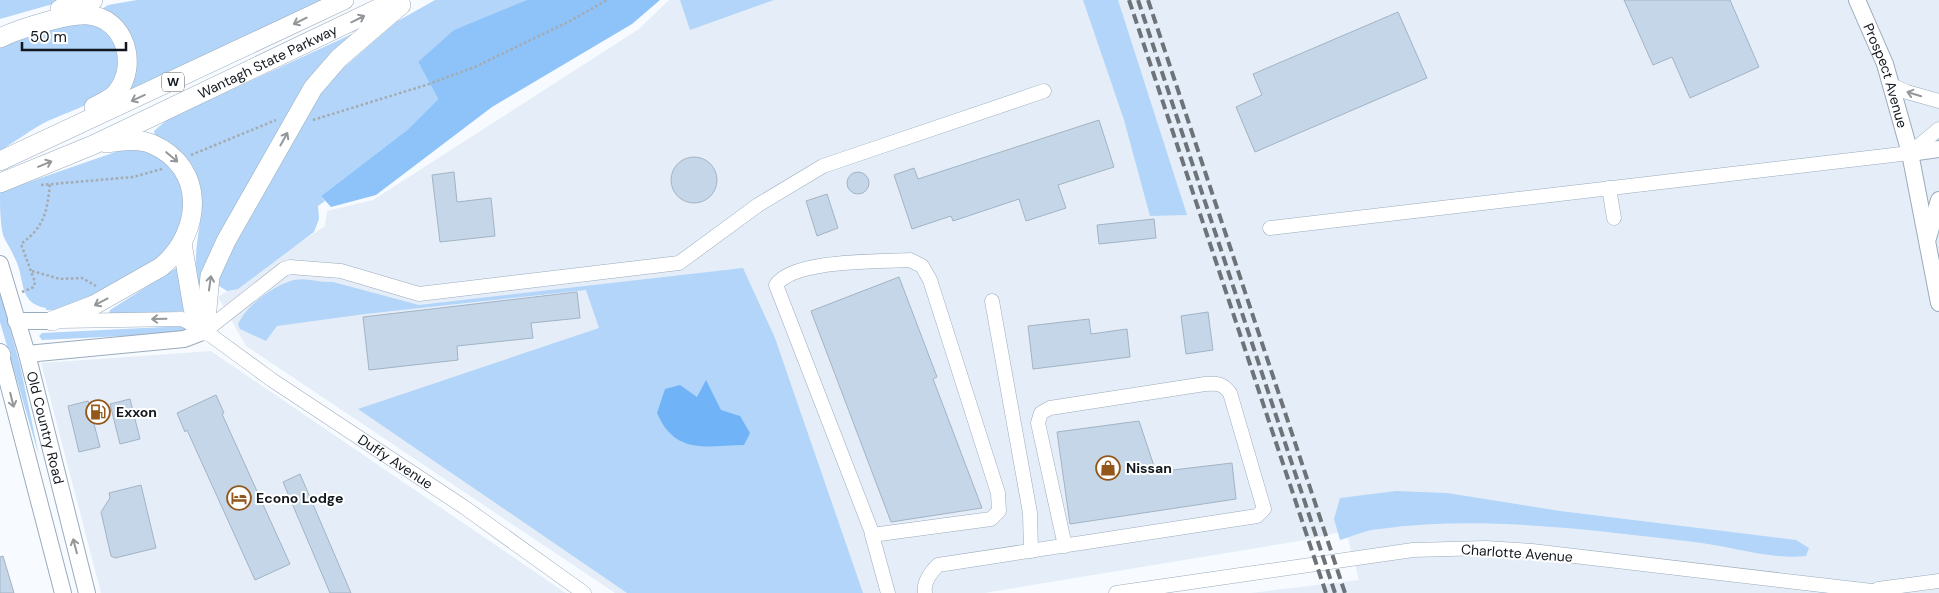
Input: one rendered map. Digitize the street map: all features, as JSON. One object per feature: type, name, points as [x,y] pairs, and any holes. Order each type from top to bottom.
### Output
[{"type":"highway","points":[[0,26],[93,0]]},
{"type":"highway","name":"Wantagh State Parkway","points":[[6,159],[344,0]]},
{"type":"highway","name":"Wantagh State Parkway","points":[[0,183],[93,145],[396,0]]},
{"type":"highway","points":[[204,332],[210,276],[231,232],[313,88],[339,58],[407,0]]},
{"type":"highway","points":[[0,38],[73,16],[89,15],[101,19],[116,30],[126,46],[128,56],[124,81],[116,94],[6,159]]},
{"type":"highway","points":[[52,321],[94,306],[161,267],[170,259],[182,243],[192,221],[193,209],[190,183],[178,163],[168,153],[150,144],[127,140],[93,145]]},
{"type":"highway","points":[[182,243],[193,308],[204,332]]},
{"type":"main road","name":"Prospect Avenue","points":[[1857,0],[1885,64],[1910,153],[1939,303]]},
{"type":"main road","points":[[1910,153],[1939,149]]},
{"type":"main road","points":[[1927,240],[1939,200]]},
{"type":"main road","name":"Old Country Road","points":[[0,264],[27,354],[87,593]]},
{"type":"main road","name":"Duffy Avenue","points":[[16,321],[52,321]]},
{"type":"main road","points":[[27,354],[184,339],[204,332]]},
{"type":"main road","name":"Old Country Road","points":[[0,354],[63,593]]},
{"type":"street","points":[[1891,85],[1907,92],[1939,101]]},
{"type":"street","points":[[204,332],[284,269],[290,267],[341,271],[419,294],[680,263],[758,205],[823,166],[1044,91]]},
{"type":"street","points":[[1270,228],[1910,153],[1939,129]]},
{"type":"street","points":[[1609,188],[1614,218]]},
{"type":"street","points":[[872,535],[991,519],[999,511],[998,493],[930,280],[922,266],[910,260],[814,266],[782,277],[776,285],[872,535],[888,593]]},
{"type":"street","points":[[992,301],[1030,513],[1031,551]]},
{"type":"street","name":"Duffy Avenue","points":[[52,321],[182,319],[464,507],[584,593]]},
{"type":"street","points":[[925,593],[924,587],[930,573],[938,565],[1065,546],[1257,516],[1264,509],[1230,393],[1224,386],[1218,383],[1205,384],[1050,408],[1041,413],[1038,423],[1065,546]]},
{"type":"street","name":"Charlotte Avenue","points":[[1116,593],[1413,550],[1486,548],[1532,551],[1889,593]]},
{"type":"street","points":[[1866,590],[1939,581]]},
{"type":"path","points":[[311,120],[426,85],[475,67],[570,21],[607,0]]},
{"type":"path","points":[[186,158],[274,120],[279,120]]},
{"type":"path","points":[[33,186],[133,177],[170,167]]},
{"type":"path","points":[[9,295],[34,287],[21,244],[42,224],[46,215],[50,183]]},
{"type":"path","points":[[30,270],[60,279],[82,278],[99,287]]},
{"type":"shaded area","points":[[0,0],[67,0],[0,19]]},
{"type":"shaded area","points":[[137,0],[326,0],[117,98],[131,82],[102,9],[108,5]]},
{"type":"shaded area","points":[[435,0],[527,0],[418,62],[438,99],[407,130],[321,196],[325,201],[318,206],[319,219],[314,232],[238,289],[227,291],[219,286],[217,275],[309,109],[333,77],[396,22]]},
{"type":"shaded area","points":[[527,0],[660,0],[632,24],[492,107],[376,195],[331,207],[321,196],[407,130],[438,99],[418,62],[454,30]]},
{"type":"shaded area","points":[[669,0],[1939,0],[1939,593],[1250,593],[1359,580],[1346,531],[1299,541],[985,593],[615,593],[246,346],[218,297],[325,226],[327,211],[373,200],[639,29]]},
{"type":"shaded area","points":[[680,0],[774,0],[690,30]]},
{"type":"shaded area","points":[[1083,0],[1118,0],[1187,215],[1150,216],[1124,120]]},
{"type":"shaded area","points":[[72,21],[99,27],[110,34],[117,47],[121,64],[118,78],[110,89],[99,98],[42,124],[0,151],[0,45]]},
{"type":"shaded area","points":[[352,34],[358,36],[294,102],[206,262],[200,291],[196,274],[196,261],[202,208],[200,185],[196,174],[186,159],[155,137],[154,131],[168,119]]},
{"type":"shaded area","points":[[127,148],[145,151],[164,160],[180,178],[187,201],[184,225],[155,264],[64,311],[46,310],[46,308],[31,302],[24,291],[17,263],[3,235],[0,192]]},
{"type":"shaded area","points":[[176,268],[179,269],[186,311],[111,315],[109,313],[110,310]]},
{"type":"shaded area","points":[[743,268],[775,338],[863,593],[627,593],[358,409],[599,328],[586,290],[365,314],[277,326],[266,341],[240,329],[238,324],[254,303],[270,291],[278,286],[299,279],[333,282],[419,305]]},
{"type":"shaded area","points":[[0,292],[20,365],[39,456],[0,322]]},
{"type":"shaded area","points":[[185,326],[188,329],[184,333],[42,340],[39,336],[42,333]]},
{"type":"shaded area","points":[[211,351],[566,593],[101,593],[41,363]]},
{"type":"shaded area","points":[[706,380],[721,410],[740,416],[750,433],[744,445],[693,445],[682,442],[664,426],[657,413],[665,389],[680,385],[697,397]]},
{"type":"shaded area","points":[[1396,491],[1447,493],[1560,511],[1796,540],[1809,548],[1806,556],[1792,557],[1655,537],[1577,529],[1458,523],[1380,529],[1340,540],[1334,519],[1340,498]]},
{"type":"building","points":[[1624,0],[1730,0],[1759,67],[1690,98],[1672,57],[1653,65]]},
{"type":"building","points":[[1398,12],[1427,78],[1255,152],[1236,107],[1262,95],[1253,74]]},
{"type":"building","points":[[1099,120],[1114,167],[1058,185],[1066,208],[1026,221],[1019,199],[953,221],[951,216],[912,229],[894,175],[914,168],[918,179]]},
{"type":"building","points":[[689,157],[699,157],[713,167],[717,180],[713,193],[707,199],[699,203],[689,203],[675,193],[671,185],[671,175],[681,161]]},
{"type":"building","points":[[454,172],[457,202],[491,198],[495,236],[440,242],[432,175]]},
{"type":"building","points":[[858,172],[868,179],[869,183],[862,193],[858,194],[848,187],[847,183],[854,173]]},
{"type":"building","points":[[827,194],[838,228],[817,236],[806,201]]},
{"type":"building","points":[[1154,219],[1156,238],[1099,244],[1097,225]]},
{"type":"building","points":[[899,277],[937,377],[933,379],[982,508],[891,522],[811,311]]},
{"type":"building","points":[[577,292],[580,318],[531,323],[533,338],[457,346],[458,360],[369,370],[363,317]]},
{"type":"building","points":[[1208,312],[1213,350],[1186,354],[1181,316]]},
{"type":"building","points":[[1089,319],[1091,334],[1127,329],[1130,357],[1033,369],[1028,326]]},
{"type":"building","name":"Econo Lodge","points":[[216,395],[224,413],[222,414],[290,564],[255,580],[187,430],[185,432],[177,413]]},
{"type":"building","points":[[130,399],[140,439],[120,444],[110,404]]},
{"type":"building","points":[[88,401],[100,447],[79,452],[68,406]]},
{"type":"building","name":"Nissan","points":[[1139,421],[1156,472],[1232,463],[1236,499],[1070,524],[1057,432]]},
{"type":"building","points":[[300,474],[351,593],[330,593],[283,482]]},
{"type":"building","points":[[141,485],[156,548],[115,558],[111,556],[101,512],[110,498],[109,493]]},
{"type":"building","points":[[3,556],[14,593],[0,593],[0,557]]},
{"type":"railway","points":[[1129,0],[1326,593]]},
{"type":"railway","points":[[1138,0],[1335,593]]},
{"type":"railway","points":[[1148,0],[1345,593]]},
{"type":"place","name":"Exxon","points":[[98,412]]},
{"type":"place","name":"Nissan","points":[[1108,468]]},
{"type":"place","name":"Econo Lodge","points":[[239,498]]}]
